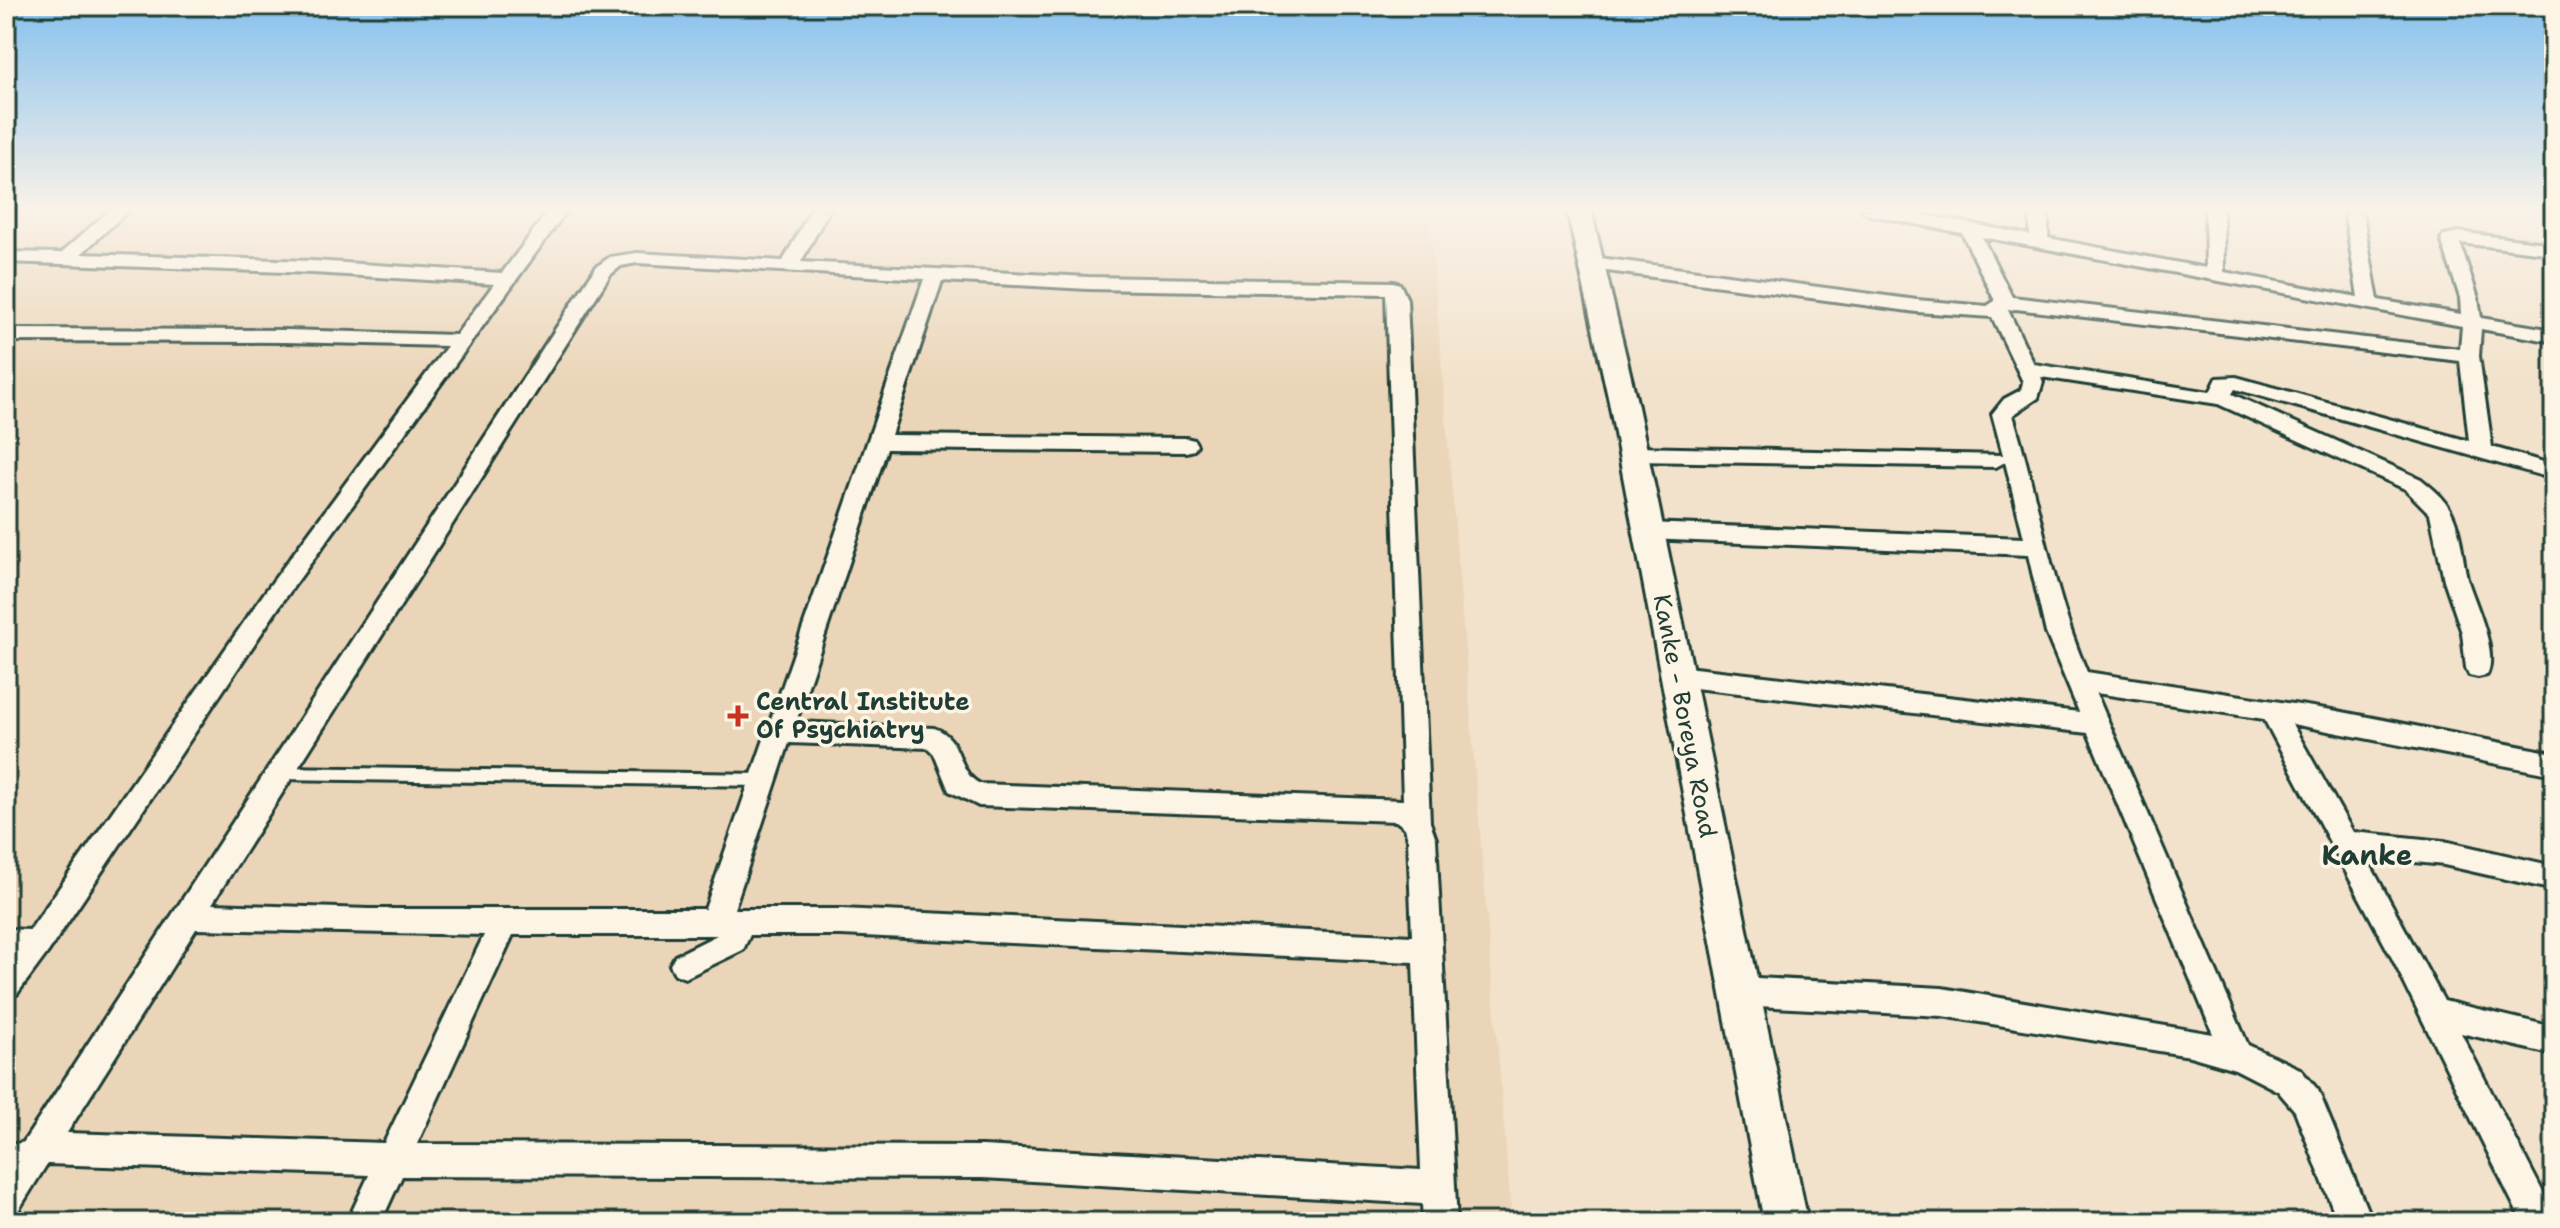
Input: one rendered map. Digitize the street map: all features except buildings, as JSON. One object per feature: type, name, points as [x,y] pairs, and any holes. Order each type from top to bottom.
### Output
[{"type":"street","points":[[318,267],[507,279]]},
{"type":"street","points":[[6,984],[38,943],[273,598],[516,267]]},
{"type":"street","points":[[6,1199],[278,773],[608,267]]},
{"type":"street","points":[[795,267],[1103,283],[1381,286],[1396,292],[1417,821],[1422,839],[1440,1222]]},
{"type":"street","name":"Kanke - Boreya Road","points":[[1593,267],[1786,1222]]},
{"type":"street","points":[[1624,267],[1842,297],[1986,312],[2002,306],[2469,356]]},
{"type":"street","points":[[1985,267],[2033,382],[2031,393],[2011,404],[2002,414],[2058,633],[2237,1055]]},
{"type":"street","points":[[2170,267],[2554,336]]},
{"type":"street","points":[[2215,267],[2215,276]]},
{"type":"street","points":[[2363,267],[2369,305]]},
{"type":"street","points":[[2460,267],[2472,322],[2469,356],[2481,448],[2478,450]]},
{"type":"street","points":[[685,965],[733,941],[728,920],[763,780],[935,275]]},
{"type":"street","points":[[6,335],[286,336],[462,341]]},
{"type":"street","points":[[2027,369],[2201,397],[2221,397],[2413,484],[2431,499],[2441,513],[2456,580],[2474,633],[2478,668]]},
{"type":"street","points":[[2221,397],[2224,382],[2236,383],[2554,472]]},
{"type":"street","points":[[878,442],[1186,445]]},
{"type":"street","points":[[1633,454],[1996,460]]},
{"type":"street","points":[[1648,531],[2037,547]]},
{"type":"street","points":[[1677,676],[2094,724]]},
{"type":"street","points":[[2076,680],[2272,711],[2554,764]]},
{"type":"street","points":[[2272,711],[2435,1013],[2540,1222]]},
{"type":"street","points":[[779,732],[934,738],[946,748],[953,778],[959,787],[979,795],[1398,810],[1417,821]]},
{"type":"street","points":[[2342,843],[2444,853],[2554,878]]},
{"type":"street","points":[[187,916],[369,922],[728,920],[857,923],[1427,950]]},
{"type":"street","points":[[364,1222],[505,921]]},
{"type":"street","points":[[6,942],[38,943]]},
{"type":"street","points":[[1739,991],[1942,1002],[1981,1007],[2190,1042],[2237,1055],[2273,1070],[2299,1089],[2307,1101],[2355,1222]]},
{"type":"street","points":[[2435,1013],[2554,1041]]},
{"type":"street","points":[[39,1148],[393,1160],[983,1162],[1438,1188]]},
{"type":"lane","points":[[278,773],[763,780]]},
{"type":"lane","points":[[6,1153],[39,1148]]},
{"type":"shaded area","name":"Central Institute Of Psychiatry","points":[[6,267],[1434,267],[1512,1222],[6,1222]]},
{"type":"place","name":"Central Institute Of Psychiatry","points":[[738,716]]},
{"type":"district","name":"Kanke","points":[[2367,855]]}]
